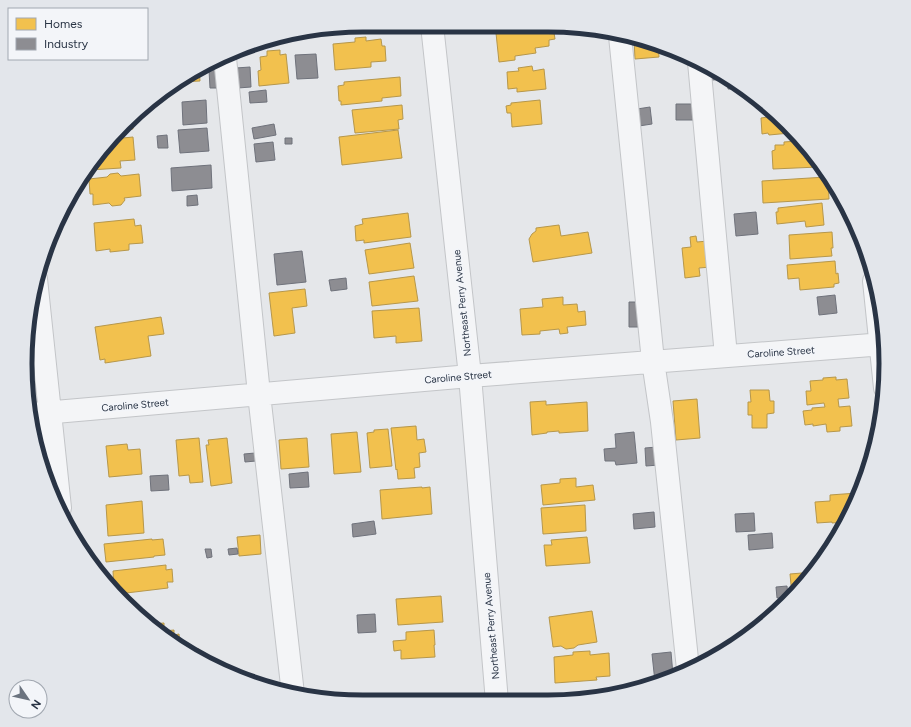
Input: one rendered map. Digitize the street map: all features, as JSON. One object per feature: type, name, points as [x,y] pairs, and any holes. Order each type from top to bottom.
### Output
[{"type":"street","name":"Northeast Perry Avenue","points":[[433,32],[470,376],[496,695]]},
{"type":"street","points":[[620,40],[653,361],[662,422],[687,664]]},
{"type":"street","points":[[225,62],[259,394],[292,687]]},
{"type":"street","points":[[700,69],[726,356]]},
{"type":"street","points":[[37,306],[41,413],[56,486]]},
{"type":"street","name":"Caroline Street","points":[[41,413],[470,376],[878,344]]},
{"type":"building: Homes","points":[[554,32],[555,39],[549,40],[549,46],[535,48],[536,53],[515,56],[515,60],[499,62],[496,33]]},
{"type":"building: Homes","points":[[366,37],[366,41],[381,39],[382,46],[385,46],[386,61],[371,62],[371,67],[335,70],[333,44],[355,42],[355,38]]},
{"type":"building: Homes","points":[[634,43],[659,52],[659,57],[635,59]]},
{"type":"building: Homes","points":[[280,50],[280,55],[286,54],[289,83],[259,86],[258,71],[261,70],[260,57],[267,56],[267,51]]},
{"type":"building: Homes","points":[[532,66],[533,71],[544,69],[546,89],[517,92],[517,88],[508,89],[507,72],[519,71],[518,68]]},
{"type":"building: Homes","points":[[200,75],[200,81],[189,82]]},
{"type":"building: Homes","points":[[400,77],[401,96],[382,98],[382,101],[341,105],[341,101],[339,101],[338,86],[344,85],[344,82]]},
{"type":"building: Homes","points":[[540,100],[542,124],[512,127],[511,113],[507,113],[506,106],[511,105],[511,103]]},
{"type":"building: Homes","points":[[402,105],[403,119],[398,120],[399,129],[355,133],[352,110]]},
{"type":"building: Homes","points":[[768,116],[786,133],[762,134],[761,118],[768,117]]},
{"type":"building: Homes","points":[[398,130],[402,158],[342,165],[339,137]]},
{"type":"building: Homes","points":[[133,137],[135,160],[120,161],[121,168],[95,170],[114,145],[120,138]]},
{"type":"building: Homes","points":[[794,141],[814,167],[773,169],[772,151],[775,150],[775,145],[784,145],[784,142]]},
{"type":"building: Homes","points":[[118,173],[121,176],[139,174],[141,196],[124,198],[125,200],[121,205],[112,206],[109,203],[93,205],[93,194],[90,194],[89,179],[107,177],[110,174]]},
{"type":"building: Homes","points":[[822,177],[828,188],[829,199],[763,203],[762,181]]},
{"type":"building: Homes","points":[[822,203],[824,225],[806,227],[805,221],[777,224],[776,212],[778,212],[778,208]]},
{"type":"building: Homes","points":[[408,213],[411,237],[364,243],[364,240],[356,241],[355,226],[363,224],[362,219]]},
{"type":"building: Homes","points":[[134,219],[135,226],[141,225],[143,243],[129,244],[129,250],[110,252],[110,249],[96,251],[94,223]]},
{"type":"building: Homes","points":[[559,225],[561,236],[588,232],[592,253],[533,262],[529,239],[536,231],[536,228]]},
{"type":"building: Homes","points":[[832,232],[832,256],[790,259],[789,235]]},
{"type":"building: Homes","points":[[696,236],[697,242],[708,241],[711,267],[699,268],[700,276],[685,278],[682,248],[691,247],[690,237]]},
{"type":"building: Homes","points":[[410,243],[414,268],[369,274],[365,250]]},
{"type":"building: Homes","points":[[835,261],[836,274],[838,273],[839,283],[834,284],[834,287],[800,290],[799,278],[788,279],[787,265]]},
{"type":"building: Homes","points":[[414,276],[418,301],[372,306],[369,282]]},
{"type":"building: Homes","points":[[305,289],[307,306],[292,308],[295,333],[274,336],[269,293]]},
{"type":"building: Homes","points":[[563,297],[563,305],[577,304],[578,312],[585,311],[586,325],[567,327],[568,333],[560,334],[559,329],[540,331],[540,334],[522,335],[520,309],[543,307],[542,299]]},
{"type":"building: Homes","points":[[419,308],[422,341],[396,343],[396,336],[374,338],[372,311]]},
{"type":"building: Homes","points":[[161,317],[164,334],[148,336],[151,356],[105,363],[105,359],[100,360],[95,327]]},
{"type":"building: Homes","points":[[836,377],[836,380],[847,379],[849,398],[838,399],[839,407],[850,406],[852,426],[840,427],[840,431],[827,432],[826,424],[813,426],[813,424],[805,425],[803,411],[812,410],[812,408],[825,407],[824,403],[807,405],[806,391],[811,391],[810,381]]},
{"type":"building: Homes","points":[[750,390],[769,390],[770,401],[774,401],[774,413],[767,414],[767,428],[752,428],[752,415],[748,415],[748,402],[751,402]]},
{"type":"building: Homes","points":[[697,399],[700,438],[676,440],[673,401]]},
{"type":"building: Homes","points":[[546,401],[546,405],[587,402],[588,431],[559,433],[559,431],[532,435],[530,402]]},
{"type":"building: Homes","points":[[416,426],[417,440],[424,439],[426,452],[419,453],[420,467],[414,468],[415,478],[398,479],[391,428]]},
{"type":"building: Homes","points":[[388,429],[392,466],[370,468],[367,433],[374,432],[374,430]]},
{"type":"building: Homes","points":[[357,432],[361,472],[334,474],[331,434]]},
{"type":"building: Homes","points":[[199,438],[203,482],[190,483],[189,475],[179,476],[176,440]]},
{"type":"building: Homes","points":[[227,438],[232,483],[211,486],[206,445],[209,445],[208,440]]},
{"type":"building: Homes","points":[[307,438],[309,467],[281,469],[279,440]]},
{"type":"building: Homes","points":[[127,444],[128,450],[140,449],[142,474],[109,477],[106,446]]},
{"type":"building: Homes","points":[[576,478],[576,487],[593,485],[595,500],[543,505],[541,485],[560,483],[560,479]]},
{"type":"building: Homes","points":[[430,487],[432,514],[382,519],[380,490]]},
{"type":"building: Homes","points":[[852,493],[838,523],[817,523],[815,502],[830,501],[830,495]]},
{"type":"building: Homes","points":[[142,501],[144,533],[108,536],[106,505]]},
{"type":"building: Homes","points":[[585,505],[586,531],[543,534],[541,508]]},
{"type":"building: Homes","points":[[260,535],[261,554],[239,556],[237,537]]},
{"type":"building: Homes","points":[[587,537],[590,563],[546,566],[544,545],[552,545],[551,540]]},
{"type":"building: Homes","points":[[163,539],[165,555],[106,562],[104,544]]},
{"type":"building: Homes","points":[[166,565],[166,570],[172,569],[173,582],[167,582],[168,588],[125,593],[114,582],[113,571]]},
{"type":"building: Homes","points":[[804,573],[791,588],[790,574]]},
{"type":"building: Homes","points":[[441,596],[443,622],[398,625],[396,599]]},
{"type":"building: Homes","points":[[592,611],[597,642],[578,645],[574,648],[566,649],[561,646],[553,647],[549,617]]},
{"type":"building: Homes","points":[[159,623],[164,623],[164,628],[162,626]]},
{"type":"building: Homes","points":[[174,630],[174,635],[179,634],[179,639],[168,631]]},
{"type":"building: Homes","points":[[434,630],[435,657],[401,659],[401,650],[394,651],[393,641],[406,640],[406,632]]},
{"type":"building: Homes","points":[[590,651],[590,655],[609,653],[610,676],[596,677],[597,680],[555,683],[554,657],[573,655],[573,652]]},
{"type":"building: Industry","points":[[316,54],[318,78],[297,79],[295,55]]},
{"type":"building: Industry","points":[[250,67],[251,87],[238,88],[236,68]]},
{"type":"building: Industry","points":[[220,69],[221,88],[210,88],[209,70]]},
{"type":"building: Industry","points":[[712,75],[719,80],[712,80]]},
{"type":"building: Industry","points":[[266,90],[267,102],[250,103],[249,92]]},
{"type":"building: Industry","points":[[206,100],[207,123],[183,125],[182,102]]},
{"type":"building: Industry","points":[[676,104],[694,104],[694,120],[676,120]]},
{"type":"building: Industry","points":[[650,107],[652,124],[639,126],[637,109]]},
{"type":"building: Industry","points":[[274,124],[276,135],[254,139],[252,128]]},
{"type":"building: Industry","points":[[207,128],[209,151],[180,153],[178,130]]},
{"type":"building: Industry","points":[[167,135],[168,148],[158,148],[157,136]]},
{"type":"building: Industry","points":[[285,138],[292,138],[292,144],[285,144]]},
{"type":"building: Industry","points":[[273,142],[275,160],[256,162],[254,144]]},
{"type":"building: Industry","points":[[211,165],[212,188],[172,191],[171,168]]},
{"type":"building: Industry","points":[[197,195],[198,205],[187,206],[187,196]]},
{"type":"building: Industry","points":[[756,212],[758,234],[736,236],[734,214]]},
{"type":"building: Industry","points":[[302,251],[306,282],[277,285],[274,254]]},
{"type":"building: Industry","points":[[346,278],[347,289],[331,291],[329,280]]},
{"type":"building: Industry","points":[[835,295],[837,313],[819,315],[817,297]]},
{"type":"building: Industry","points":[[629,302],[644,302],[644,327],[629,327]]},
{"type":"building: Industry","points":[[634,432],[637,463],[616,465],[615,461],[605,461],[604,449],[616,448],[615,434]]},
{"type":"building: Industry","points":[[657,447],[659,465],[646,466],[645,448]]},
{"type":"building: Industry","points":[[255,453],[256,461],[245,462],[244,454]]},
{"type":"building: Industry","points":[[308,472],[309,487],[290,488],[289,474]]},
{"type":"building: Industry","points":[[168,475],[169,490],[151,491],[150,476]]},
{"type":"building: Industry","points":[[654,512],[655,527],[634,529],[633,514]]},
{"type":"building: Industry","points":[[754,513],[755,531],[736,532],[735,514]]},
{"type":"building: Industry","points":[[374,521],[376,534],[353,537],[352,524]]},
{"type":"building: Industry","points":[[772,533],[773,548],[749,550],[748,535]]},
{"type":"building: Industry","points":[[237,548],[238,554],[229,555],[228,549]]},
{"type":"building: Industry","points":[[205,549],[211,549],[212,557],[207,558]]},
{"type":"building: Industry","points":[[787,586],[788,592],[782,598],[777,598],[776,587]]},
{"type":"building: Industry","points":[[375,614],[376,632],[358,633],[357,615]]},
{"type":"building: Industry","points":[[671,652],[673,670],[654,677],[652,654]]}]
